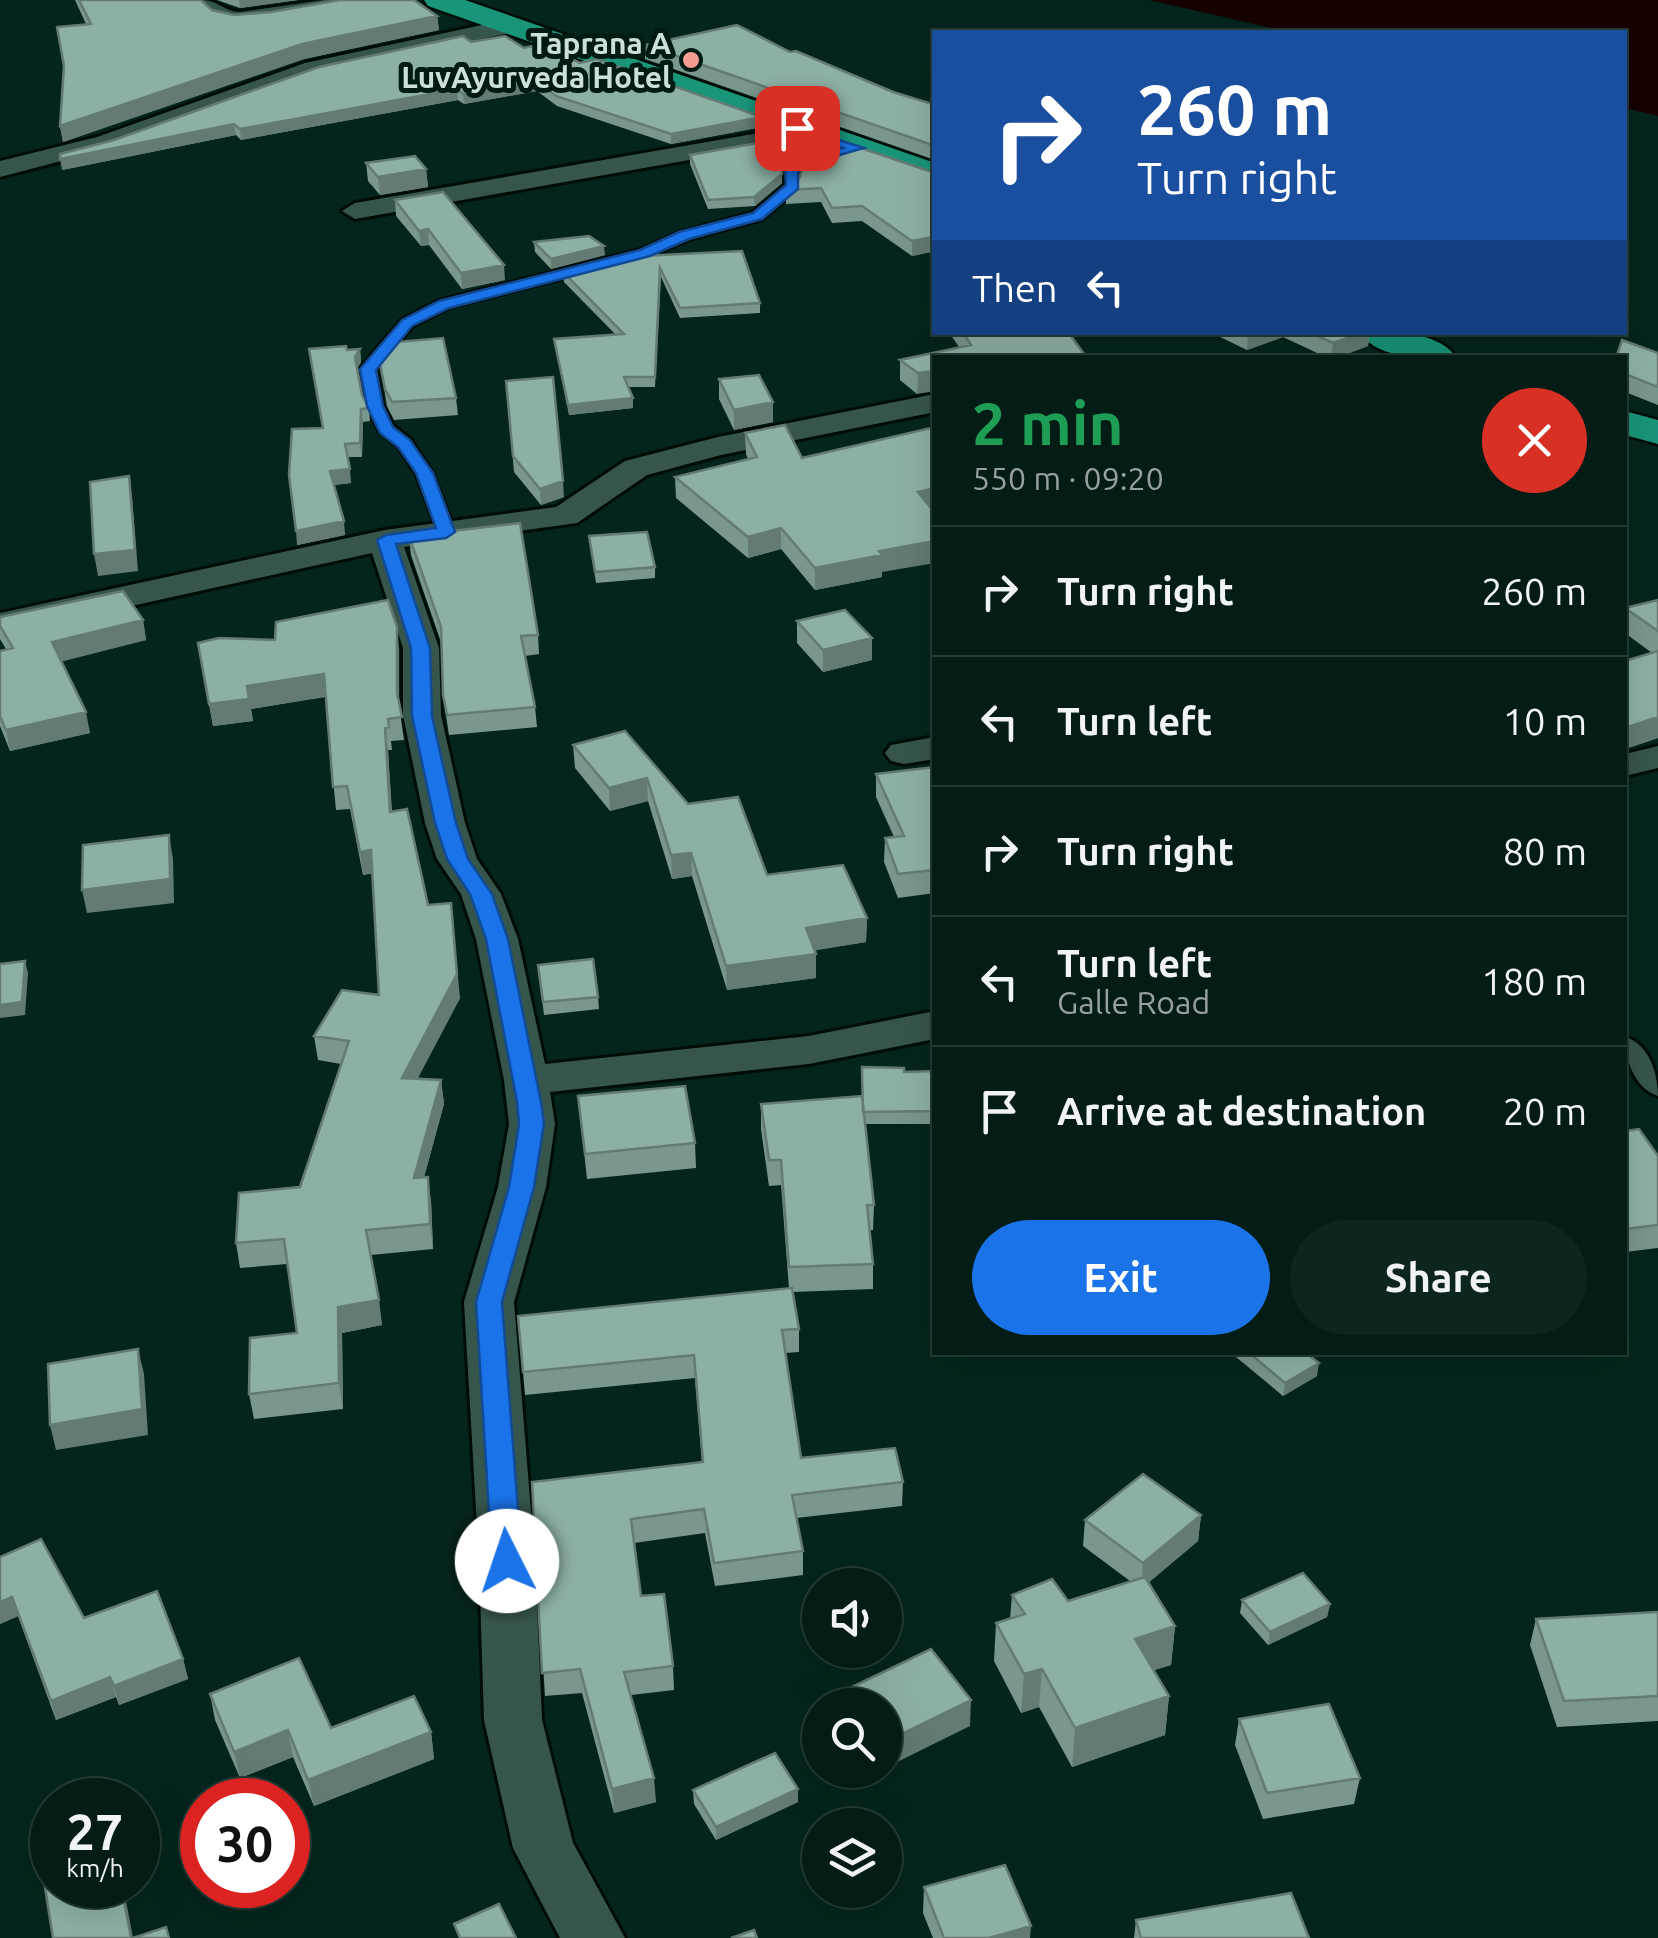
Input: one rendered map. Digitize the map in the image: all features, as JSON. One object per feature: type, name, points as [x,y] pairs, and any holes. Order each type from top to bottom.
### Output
[{"type":"highway","points":[[438,0],[932,173]]},
{"type":"highway","points":[[1383,335],[1431,355]]},
{"type":"highway","points":[[1627,424],[1658,432]]},
{"type":"street","points":[[208,5],[226,19],[240,19],[368,0]]},
{"type":"street","points":[[0,169],[106,142],[312,68],[510,26]]},
{"type":"street","points":[[354,211],[757,141],[797,128]]},
{"type":"street","points":[[0,624],[185,580],[386,540],[565,516],[636,468],[754,438],[932,403]]},
{"type":"street","points":[[386,540],[420,648],[422,716],[445,823],[457,859],[481,894],[497,939],[526,1080],[532,1124],[522,1187],[489,1302],[507,1561],[513,1720],[544,1848],[594,1938]]},
{"type":"street","points":[[1627,765],[1658,757]]},
{"type":"street","points":[[526,1080],[810,1050],[932,1025]]},
{"type":"lane","points":[[446,532],[424,473],[404,444],[386,429],[371,388],[368,369],[407,323],[444,304],[645,253],[684,236],[758,216],[793,186],[792,171],[803,162],[857,148]]},
{"type":"lane","points":[[1627,1047],[1658,1088]]},
{"type":"shaded area","points":[[1149,0],[1658,0],[1658,116],[1627,108],[1627,30],[1281,30]]},
{"type":"building","points":[[79,0],[201,0],[212,10],[234,15],[340,0],[414,0],[437,16],[302,44],[60,126],[64,66],[57,27],[91,24]]},
{"type":"building","points":[[737,25],[790,52],[796,51],[932,104],[932,145],[645,45]]},
{"type":"building","points":[[463,36],[471,42],[505,36],[524,48],[540,44],[580,63],[597,59],[762,117],[671,134],[556,96],[536,81],[463,94],[457,89],[240,129],[234,124],[60,159],[60,154],[114,140],[319,67]]},
{"type":"building","points":[[797,131],[822,140],[795,146],[782,159],[782,174],[754,197],[708,200],[690,155],[758,143]]},
{"type":"building","points":[[849,144],[932,172],[932,237],[912,241],[862,206],[832,208],[821,188],[786,190],[800,177],[803,160],[810,153]]},
{"type":"building","points":[[415,156],[426,169],[378,177],[366,163]]},
{"type":"building","points":[[443,192],[504,265],[461,273],[428,229],[419,231],[395,200]]},
{"type":"building","points":[[589,236],[604,246],[551,259],[534,242]]},
{"type":"building","points":[[742,251],[760,303],[680,308],[660,268],[655,377],[624,377],[633,398],[568,405],[554,339],[624,334],[563,272],[622,257]]},
{"type":"building","points":[[965,335],[1070,335],[1085,355],[932,355],[932,371],[918,373],[900,360],[971,345]]},
{"type":"building","points":[[1316,335],[1356,335],[1333,343]]},
{"type":"building","points":[[443,338],[456,398],[392,402],[385,389],[378,353],[387,343]]},
{"type":"building","points":[[1622,340],[1658,353],[1658,387],[1627,375],[1627,355],[1617,355]]},
{"type":"building","points":[[346,346],[347,350],[360,349],[355,357],[362,395],[369,408],[361,409],[360,443],[345,444],[350,469],[330,471],[344,521],[296,531],[289,475],[292,429],[323,428],[309,349]]},
{"type":"building","points":[[759,375],[773,402],[734,410],[719,379]]},
{"type":"building","points":[[553,377],[563,481],[540,489],[513,456],[506,381]]},
{"type":"building","points":[[785,425],[802,458],[932,428],[932,489],[918,492],[932,509],[932,542],[815,568],[781,528],[748,537],[675,477],[757,457],[745,433]]},
{"type":"building","points":[[129,476],[135,550],[94,554],[90,482]]},
{"type":"building","points":[[520,523],[538,635],[521,636],[535,707],[447,715],[441,627],[409,536]]},
{"type":"building","points":[[647,532],[655,567],[595,572],[589,536]]},
{"type":"building","points":[[123,591],[143,620],[52,642],[86,712],[6,730],[0,716],[0,651],[13,648],[0,626],[0,617]]},
{"type":"building","points":[[388,600],[397,627],[397,693],[402,717],[388,719],[389,727],[385,728],[390,812],[407,809],[428,905],[451,903],[457,974],[402,1078],[441,1080],[414,1178],[428,1177],[430,1224],[366,1230],[379,1300],[338,1307],[339,1383],[249,1394],[250,1338],[297,1333],[284,1239],[236,1243],[239,1193],[300,1187],[349,1041],[314,1036],[342,990],[379,995],[371,850],[360,852],[347,786],[333,787],[324,674],[247,686],[249,699],[209,704],[198,643],[219,638],[275,640],[276,622]]},
{"type":"building","points":[[1658,600],[1658,631],[1627,609]]},
{"type":"building","points":[[845,610],[872,638],[823,650],[797,621]]},
{"type":"building","points":[[1658,651],[1658,717],[1627,727],[1627,660]]},
{"type":"building","points":[[625,731],[688,804],[738,797],[767,875],[843,865],[867,918],[806,928],[816,954],[726,966],[691,853],[671,855],[647,778],[609,788],[573,745]]},
{"type":"building","points":[[932,767],[932,870],[898,874],[885,838],[904,836],[876,774]]},
{"type":"building","points":[[169,835],[170,879],[82,890],[83,845]]},
{"type":"building","points":[[593,959],[598,997],[543,1002],[538,965]]},
{"type":"building","points":[[25,961],[22,1002],[0,1005],[0,964]]},
{"type":"building","points":[[862,1067],[932,1071],[932,1111],[863,1112]]},
{"type":"building","points":[[685,1086],[695,1143],[585,1154],[578,1096]]},
{"type":"building","points":[[862,1096],[874,1205],[867,1205],[873,1264],[789,1267],[781,1160],[769,1160],[761,1104]]},
{"type":"building","points":[[1639,1129],[1658,1156],[1658,1225],[1627,1229],[1627,1131]]},
{"type":"building","points":[[792,1288],[799,1329],[782,1330],[801,1458],[895,1448],[903,1482],[792,1495],[803,1551],[714,1563],[704,1509],[631,1519],[641,1596],[664,1594],[673,1666],[624,1672],[654,1778],[612,1789],[580,1669],[542,1673],[532,1482],[703,1462],[694,1355],[523,1372],[518,1316]]},
{"type":"building","points":[[138,1349],[142,1409],[50,1425],[48,1364]]},
{"type":"building","points":[[1252,1355],[1309,1355],[1319,1363],[1285,1383]]},
{"type":"building","points":[[1143,1474],[1201,1515],[1143,1563],[1085,1520]]},
{"type":"building","points":[[41,1539],[84,1618],[157,1591],[183,1659],[114,1686],[110,1677],[51,1701],[12,1597],[0,1602],[0,1557]]},
{"type":"building","points":[[1303,1573],[1330,1604],[1270,1632],[1242,1600]]},
{"type":"building","points":[[1145,1577],[1175,1626],[1135,1639],[1169,1696],[1075,1728],[1042,1669],[1024,1674],[996,1623],[1025,1614],[1012,1595],[1052,1579],[1068,1601]]},
{"type":"building","points":[[1658,1612],[1658,1696],[1564,1701],[1536,1619]]},
{"type":"building","points":[[931,1649],[971,1700],[902,1734],[902,1688],[850,1688],[891,1668],[902,1668],[902,1663]]},
{"type":"building","points":[[299,1658],[331,1728],[414,1696],[431,1732],[310,1779],[288,1730],[234,1752],[210,1694]]},
{"type":"building","points":[[1329,1704],[1360,1778],[1267,1793],[1239,1719]]},
{"type":"building","points":[[775,1753],[798,1789],[716,1827],[693,1790]]},
{"type":"building","points":[[1005,1865],[1031,1926],[989,1938],[944,1938],[924,1887]]},
{"type":"building","points":[[1291,1893],[1309,1938],[1141,1938],[1136,1920]]},
{"type":"building","points":[[499,1904],[516,1938],[460,1938],[454,1924]]},
{"type":"building","points":[[48,1908],[125,1908],[131,1938],[53,1938]]},
{"type":"building","points":[[166,1927],[169,1938],[133,1938]]},
{"type":"building","points":[[754,1930],[757,1938],[731,1938]]},
{"type":"place","name":"Taprana A LuvAyurveda Hotel","points":[[691,60]]},
{"type":"route","points":[[507,1561],[489,1302],[522,1187],[532,1124],[497,939],[481,894],[457,859],[445,823],[422,716],[420,648],[386,540],[446,532],[424,473],[404,444],[386,429],[375,406],[368,369],[407,323],[444,304],[645,253],[684,236],[758,216],[793,186],[792,171],[803,162],[857,148],[797,128]]}]
